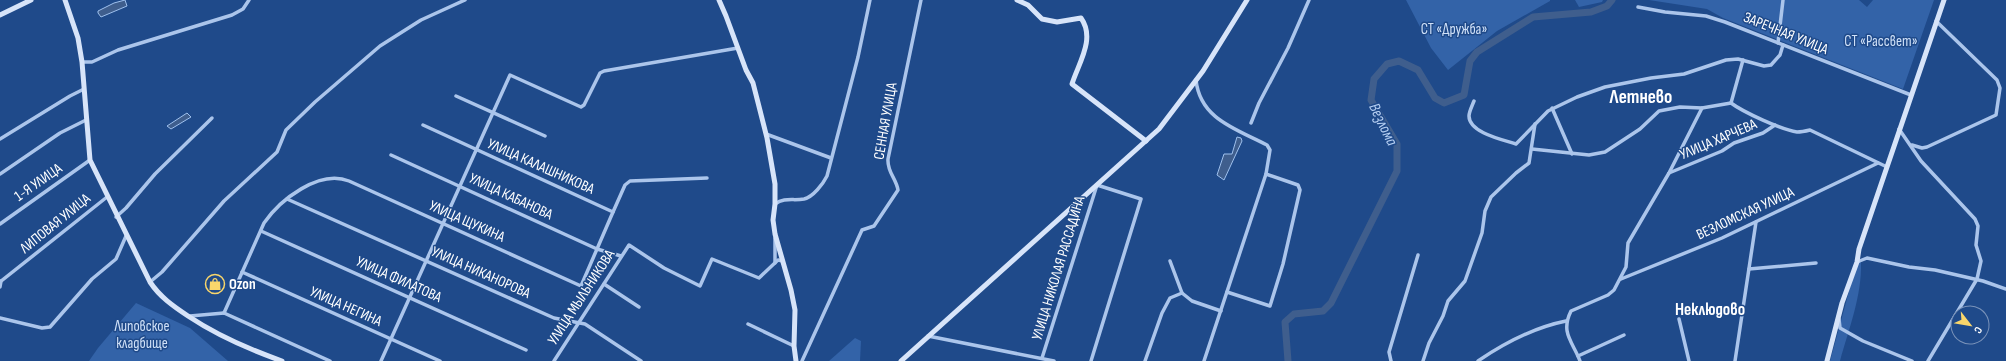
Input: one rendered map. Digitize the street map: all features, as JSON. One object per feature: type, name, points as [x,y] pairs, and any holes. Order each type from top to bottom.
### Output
[{"type":"street","points":[[0,15],[31,0]]},
{"type":"street","points":[[66,0],[78,38],[82,62],[90,160],[116,217],[150,282],[163,299],[199,323],[236,344],[282,361]]},
{"type":"street","points":[[82,62],[92,62],[118,50],[232,15],[243,9],[250,0]]},
{"type":"street","points":[[150,282],[234,191],[277,152],[286,130],[334,85],[385,43],[421,20],[464,0]]},
{"type":"street","points":[[719,0],[746,70],[753,83],[766,134],[773,168],[775,204],[773,220],[775,234],[775,263],[778,260],[783,261]]},
{"type":"street","points":[[775,204],[782,200],[803,199],[809,196],[825,179],[858,56],[870,0]]},
{"type":"street","name":"СЕННАЯ УЛИЦА","points":[[802,361],[862,230],[874,226],[898,190],[897,185],[890,175],[887,165],[921,0]]},
{"type":"street","points":[[1017,0],[1028,5],[1042,19],[1057,22],[1081,18],[1086,25],[1086,49],[1072,84],[1146,141]]},
{"type":"street","points":[[901,361],[1167,121],[1196,80],[1247,0]]},
{"type":"street","points":[[1251,123],[1259,103],[1288,48],[1309,0]]},
{"type":"street","points":[[1778,43],[1783,0]]},
{"type":"street","points":[[1827,361],[1838,316],[1857,262],[1859,249],[1911,95],[1919,81],[1936,21],[1944,0]]},
{"type":"street","name":"ЗАРЕЧНАЯ УЛИЦА","points":[[1638,7],[1665,12],[1706,16],[1911,95]]},
{"type":"street","points":[[1911,145],[1922,148],[1927,147],[1996,115],[2000,88],[1997,80],[1936,21]]},
{"type":"street","points":[[1474,101],[1469,116],[1471,123],[1484,134],[1516,144],[1542,115],[1552,108],[1605,87],[1651,78],[1684,74],[1726,60],[1743,60],[1764,66],[1771,65],[1780,55],[1783,45]]},
{"type":"street","points":[[381,361],[510,75],[581,107],[584,105],[600,73],[604,71],[738,48]]},
{"type":"street","points":[[1731,102],[1743,60]]},
{"type":"street","points":[[1196,80],[1198,96],[1208,110],[1226,124],[1268,146],[1270,150],[1266,174],[1204,361]]},
{"type":"street","points":[[0,139],[76,92],[84,89]]},
{"type":"street","points":[[456,96],[545,136]]},
{"type":"street","points":[[1532,149],[1589,155],[1605,152],[1640,129],[1659,111],[1680,107],[1702,108],[1731,102]]},
{"type":"street","points":[[1731,102],[1741,111],[1775,125],[1798,132],[1810,130],[1887,166]]},
{"type":"street","points":[[1552,108],[1572,154]]},
{"type":"street","points":[[1580,361],[1567,334],[1566,321],[1571,311],[1608,295],[1620,280],[1626,267],[1628,243],[1669,173],[1702,108]]},
{"type":"street","points":[[116,217],[155,174],[212,118]]},
{"type":"street","name":"1-Я УЛИЦА","points":[[0,174],[75,124],[86,120]]},
{"type":"street","points":[[1423,361],[1429,343],[1443,316],[1448,301],[1465,281],[1482,233],[1484,211],[1491,197],[1516,173],[1530,163],[1536,123]]},
{"type":"street","name":"УЛИЦА КАЛАШНИКОВА","points":[[423,125],[613,212]]},
{"type":"street","name":"УЛИЦА ХАРЧЕВА","points":[[1669,173],[1722,150],[1734,143],[1763,133],[1775,125]]},
{"type":"street","points":[[1899,129],[1924,166],[1977,222],[1978,226],[1976,245],[1981,261],[1977,280],[1928,361]]},
{"type":"street","points":[[766,134],[831,158]]},
{"type":"street","points":[[1524,136],[1533,143]]},
{"type":"street","name":"УЛИЦА КАБАНОВА","points":[[391,155],[597,249],[621,256]]},
{"type":"street","name":"1-Я УЛИЦА","points":[[0,224],[90,160]]},
{"type":"street","name":"ВЕЗЛОМСКАЯ УЛИЦА","points":[[1620,280],[1756,222],[1878,163]]},
{"type":"street","points":[[1227,292],[1270,306],[1283,264],[1300,190],[1296,184],[1266,174]]},
{"type":"street","points":[[597,249],[625,185],[630,181],[708,178]]},
{"type":"street","name":"УЛИЦА ЩУКИНА","points":[[287,198],[311,184],[342,179],[581,286],[597,249]]},
{"type":"street","name":"УЛИЦА НИКОЛАЯ РАССАДИНА","points":[[1042,358],[1097,185],[1141,199],[1091,361]]},
{"type":"street","name":"ЛИПОВАЯ УЛИЦА","points":[[1,282],[107,197]]},
{"type":"street","points":[[224,313],[261,231],[271,214],[287,198]]},
{"type":"street","name":"УЛИЦА НИКАНОРОВА","points":[[287,198],[558,320],[580,322],[640,361]]},
{"type":"street","points":[[1735,361],[1756,222]]},
{"type":"street","name":"УЛИЦА ФИЛАТОВА","points":[[261,231],[526,350]]},
{"type":"street","points":[[775,234],[795,310],[794,346],[796,361]]},
{"type":"street","points":[[0,318],[42,328],[50,327],[92,279],[116,259],[126,236]]},
{"type":"street","name":"УЛИЦА МЫЛЬНИКОВА","points":[[554,360],[629,246],[664,268],[700,286],[712,259],[759,278],[775,263]]},
{"type":"street","points":[[1391,361],[1389,352],[1418,255]]},
{"type":"street","points":[[1857,262],[1867,258],[1909,267],[1935,270],[2006,289]]},
{"type":"street","points":[[1170,261],[1182,293],[1192,301],[1221,311]]},
{"type":"street","points":[[1749,269],[1816,263]]},
{"type":"street","name":"УЛИЦА НЕГИНА","points":[[242,272],[440,361]]},
{"type":"street","points":[[0,287],[1,282]]},
{"type":"street","points":[[604,284],[639,307]]},
{"type":"street","points":[[1145,361],[1162,313],[1170,298],[1182,293]]},
{"type":"street","points":[[189,316],[224,313],[330,361]]},
{"type":"street","points":[[199,323],[202,316]]},
{"type":"street","points":[[1838,316],[1840,328],[1863,341],[1912,361]]},
{"type":"street","points":[[1679,319],[1689,361]]},
{"type":"street","points":[[1478,361],[1492,352],[1543,328],[1566,321]]},
{"type":"street","points":[[748,324],[794,346]]},
{"type":"street","points":[[1578,356],[1624,335]]},
{"type":"street","name":"УЛИЦА НИКОЛАЯ РАССАДИНА","points":[[928,336],[1054,361]]},
{"type":"street","points":[[554,360],[560,361]]},
{"type":"green space","name":"СТ «Дружба»","points":[[1406,0],[1550,1],[1497,31],[1448,70],[1431,48]]},
{"type":"green space","points":[[1575,0],[1603,0],[1602,2],[1579,7]]},
{"type":"green space","name":"СТ «Рассвет»","points":[[1649,0],[1859,0],[1867,7],[1873,0],[1934,0],[1903,89],[1723,18],[1707,9]]},
{"type":"green space","points":[[1857,262],[1861,262],[1861,275],[1854,312],[1840,361],[1830,361]]},
{"type":"green space","name":"Липовское кладбище","points":[[136,303],[190,328],[228,361],[89,361]]},
{"type":"green space","points":[[855,338],[861,341],[860,361],[829,361]]},
{"type":"shaded area","points":[[125,0],[127,6],[101,17],[98,13],[98,11],[114,3]]},
{"type":"shaded area","points":[[187,113],[191,117],[171,129],[167,126]]},
{"type":"shaded area","points":[[1237,137],[1241,138],[1242,141],[1224,180],[1217,175],[1224,154],[1232,154]]},
{"type":"waterway","name":"Везлома","points":[[1288,361],[1285,322],[1294,314],[1323,311],[1331,303],[1397,171],[1397,144],[1371,100],[1374,79],[1387,64],[1399,61],[1418,70],[1435,98],[1444,103],[1464,95],[1470,61],[1477,52],[1533,17],[1591,12],[1607,6],[1612,0]]},
{"type":"place","name":"Ozon","points":[[215,284]]},
{"type":"district","name":"Летнево","points":[[1641,96]]},
{"type":"district","name":"Неклюдово","points":[[1710,309]]}]
